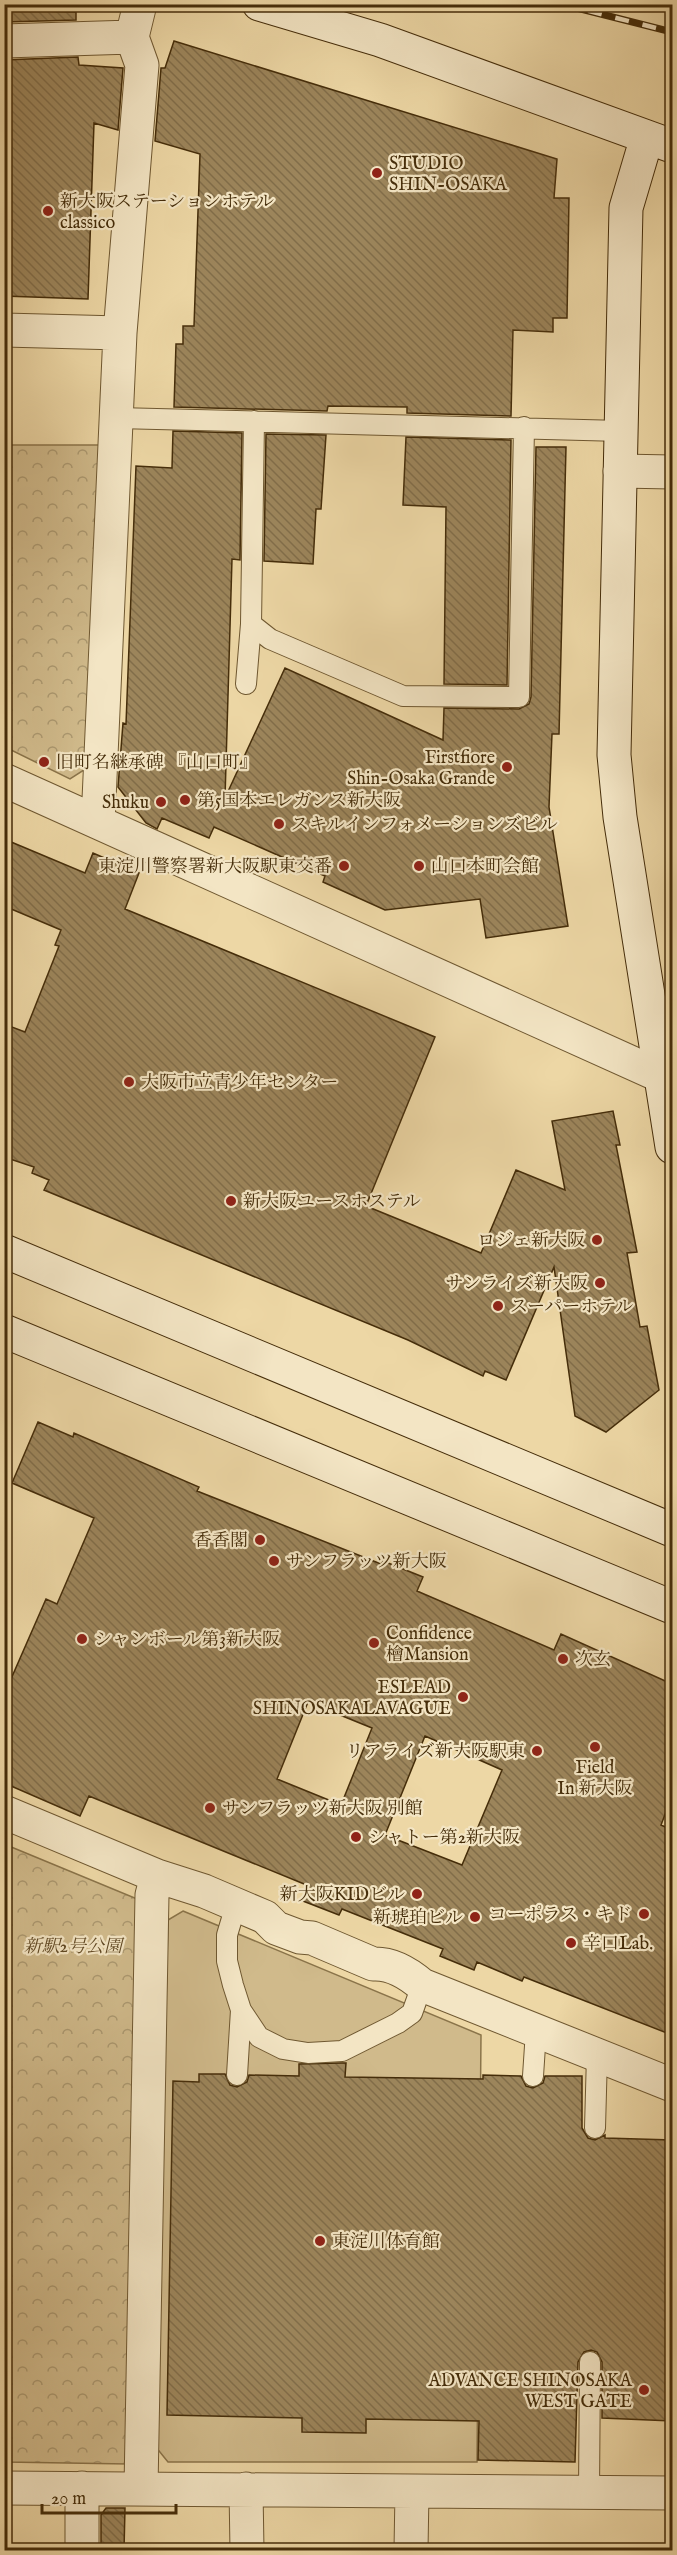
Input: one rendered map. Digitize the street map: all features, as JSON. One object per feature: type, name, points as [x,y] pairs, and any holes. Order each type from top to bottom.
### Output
[{"type":"street","points":[[98,822],[120,333],[142,65],[132,37],[140,4]]},
{"type":"street","points":[[259,4],[380,40],[660,142],[626,208],[614,755],[620,817],[667,1079],[672,1147]]},
{"type":"street","points":[[4,42],[132,37]]},
{"type":"street","points":[[4,330],[120,333]]},
{"type":"street","points":[[620,471],[672,472]]},
{"type":"street","points":[[4,780],[667,1079]]},
{"type":"street","points":[[4,1251],[672,1530]]},
{"type":"street","points":[[4,1331],[672,1607]]},
{"type":"street","points":[[4,1812],[157,1876],[204,1890],[265,1917],[276,1928],[300,1937],[312,1938],[373,1964],[383,1963],[410,1974],[422,1985],[672,2085]]},
{"type":"street","points":[[141,2488],[152,1895],[157,1876]]},
{"type":"street","points":[[4,2488],[672,2493]]},
{"type":"street","points":[[82,2488],[82,2550]]},
{"type":"street","points":[[246,2489],[247,2550]]},
{"type":"street","points":[[411,2550],[412,2492]]},
{"type":"lane","points":[[117,418],[621,431]]},
{"type":"lane","points":[[246,684],[251,624],[254,421]]},
{"type":"lane","points":[[251,624],[270,639],[403,696],[519,697],[524,427]]},
{"type":"lane","points":[[236,1905],[227,1935],[228,1961],[241,2010],[237,2075]]},
{"type":"lane","points":[[241,2010],[259,2037],[283,2049],[308,2053],[342,2051],[398,2024],[412,2013],[422,1985]]},
{"type":"lane","points":[[533,2076],[536,2031]]},
{"type":"lane","points":[[594,2128],[597,2055]]},
{"type":"lane","points":[[589,2492],[590,2362]]},
{"type":"green space","points":[[4,445],[101,445],[87,768],[70,779],[5,747]]},
{"type":"green space","name":"新駅2号公園","points":[[4,1844],[142,1901],[128,2464],[5,2462]]},
{"type":"green space","name":"東淀川体育館","points":[[183,1911],[481,2035],[477,2462],[168,2462],[155,2446],[168,1920]]},
{"type":"building","points":[[4,10],[76,12],[76,20],[4,22]]},
{"type":"building","name":"STUDIO SHIN-OSAKA","points":[[174,41],[557,159],[554,198],[569,198],[567,318],[553,318],[553,332],[513,330],[511,416],[407,413],[407,407],[328,406],[327,411],[174,407],[176,344],[183,344],[183,326],[194,326],[200,154],[155,141],[161,68],[165,68]]},
{"type":"building","name":"新大阪ステーションホテル classico","points":[[78,57],[79,65],[123,68],[118,130],[94,123],[88,299],[4,296],[4,60]]},
{"type":"building","points":[[173,431],[242,433],[240,560],[232,559],[225,798],[285,668],[443,740],[444,708],[519,709],[529,704],[531,697],[536,447],[566,447],[559,734],[552,734],[549,807],[568,926],[486,938],[480,899],[385,910],[323,882],[325,876],[214,827],[209,838],[162,818],[157,829],[146,823],[118,787],[123,723],[126,724],[136,466],[172,468]]},
{"type":"building","points":[[266,434],[326,435],[321,509],[316,509],[313,564],[264,561]]},
{"type":"building","points":[[406,437],[511,440],[507,685],[444,684],[446,507],[403,505]]},
{"type":"building","points":[[4,839],[85,873],[93,853],[139,873],[125,909],[435,1037],[366,1206],[481,1253],[516,1170],[565,1190],[552,1121],[613,1111],[620,1145],[616,1145],[637,1252],[627,1253],[640,1327],[647,1326],[659,1390],[606,1432],[575,1416],[554,1267],[506,1380],[485,1371],[483,1376],[408,1340],[44,1190],[49,1180],[32,1173],[34,1167],[4,1157],[4,1024],[25,1032],[59,946],[55,945],[61,930],[4,906]]},
{"type":"building","points":[[38,1422],[73,1437],[74,1433],[199,1487],[197,1491],[381,1564],[383,1561],[423,1577],[417,1591],[554,1650],[561,1634],[672,1684],[672,1796],[661,1825],[672,1830],[672,2035],[524,1977],[522,1981],[477,1962],[474,1970],[440,1956],[443,1949],[342,1909],[339,1915],[303,1901],[309,1886],[89,1796],[80,1816],[4,1783],[4,1695],[46,1599],[57,1604],[94,1518],[12,1483]],"holes":[[[308,1702],[372,1728],[341,1805],[277,1779]],[[425,1736],[502,1770],[462,1865],[385,1835]]]},
{"type":"building","name":"東淀川体育館","points":[[346,2063],[345,2077],[483,2079],[483,2075],[521,2076],[526,2086],[533,2088],[543,2083],[545,2076],[582,2076],[582,2128],[588,2138],[595,2140],[605,2135],[605,2138],[672,2140],[672,2421],[602,2418],[602,2362],[597,2352],[591,2350],[584,2352],[578,2362],[575,2462],[478,2460],[479,2421],[366,2419],[366,2433],[302,2432],[302,2418],[167,2415],[173,2081],[199,2082],[199,2074],[225,2074],[230,2085],[237,2087],[247,2082],[249,2075],[299,2076],[299,2064]]},
{"type":"building","points":[[106,2508],[125,2508],[124,2550],[101,2550],[101,2515]]},
{"type":"railway","points":[[561,4],[672,32]]},
{"type":"place","name":"STUDIO SHIN-OSAKA","points":[[377,173]]},
{"type":"place","name":"新大阪ステーションホテル classico","points":[[48,211]]},
{"type":"place","name":"旧町名継承碑 『山口町』","points":[[44,762]]},
{"type":"place","name":"Firstfiore Shin-Osaka Grande","points":[[507,767]]},
{"type":"place","name":"第5国本エレガンス新大阪","points":[[185,800]]},
{"type":"place","name":"Shuku","points":[[161,802]]},
{"type":"place","name":"スキルインフォメーションズビル","points":[[279,824]]},
{"type":"place","name":"東淀川警察署新大阪駅東交番","points":[[344,866]]},
{"type":"place","name":"山口本町会館","points":[[419,866]]},
{"type":"place","name":"大阪市立青少年センター","points":[[129,1082]]},
{"type":"place","name":"新大阪ユースホステル","points":[[231,1201]]},
{"type":"place","name":"ロジェ新大阪","points":[[597,1240]]},
{"type":"place","name":"サンライズ新大阪","points":[[600,1283]]},
{"type":"place","name":"スーパーホテル","points":[[498,1306]]},
{"type":"place","name":"香香閣","points":[[260,1540]]},
{"type":"place","name":"サンフラッツ新大阪","points":[[274,1561]]},
{"type":"place","name":"シャンボール第3新大阪","points":[[82,1639]]},
{"type":"place","name":"Confidence 檜Mansion","points":[[374,1643]]},
{"type":"place","name":"次玄","points":[[563,1659]]},
{"type":"place","name":"ESLEAD SHINOSAKALAVAGUE","points":[[463,1697]]},
{"type":"place","name":"Field In 新大阪","points":[[595,1747]]},
{"type":"place","name":"リアライズ新大阪駅東","points":[[537,1751]]},
{"type":"place","name":"サンフラッツ新大阪 別館","points":[[210,1808]]},
{"type":"place","name":"シャトー第2新大阪","points":[[356,1837]]},
{"type":"place","name":"新大阪KIDビル","points":[[417,1894]]},
{"type":"place","name":"コーポラス・キド","points":[[644,1914]]},
{"type":"place","name":"新琥珀ビル","points":[[475,1917]]},
{"type":"place","name":"辛口Lab.","points":[[571,1943]]},
{"type":"place","name":"東淀川体育館","points":[[320,2241]]},
{"type":"place","name":"ADVANCE SHINOSAKA WEST GATE","points":[[644,2390]]}]
